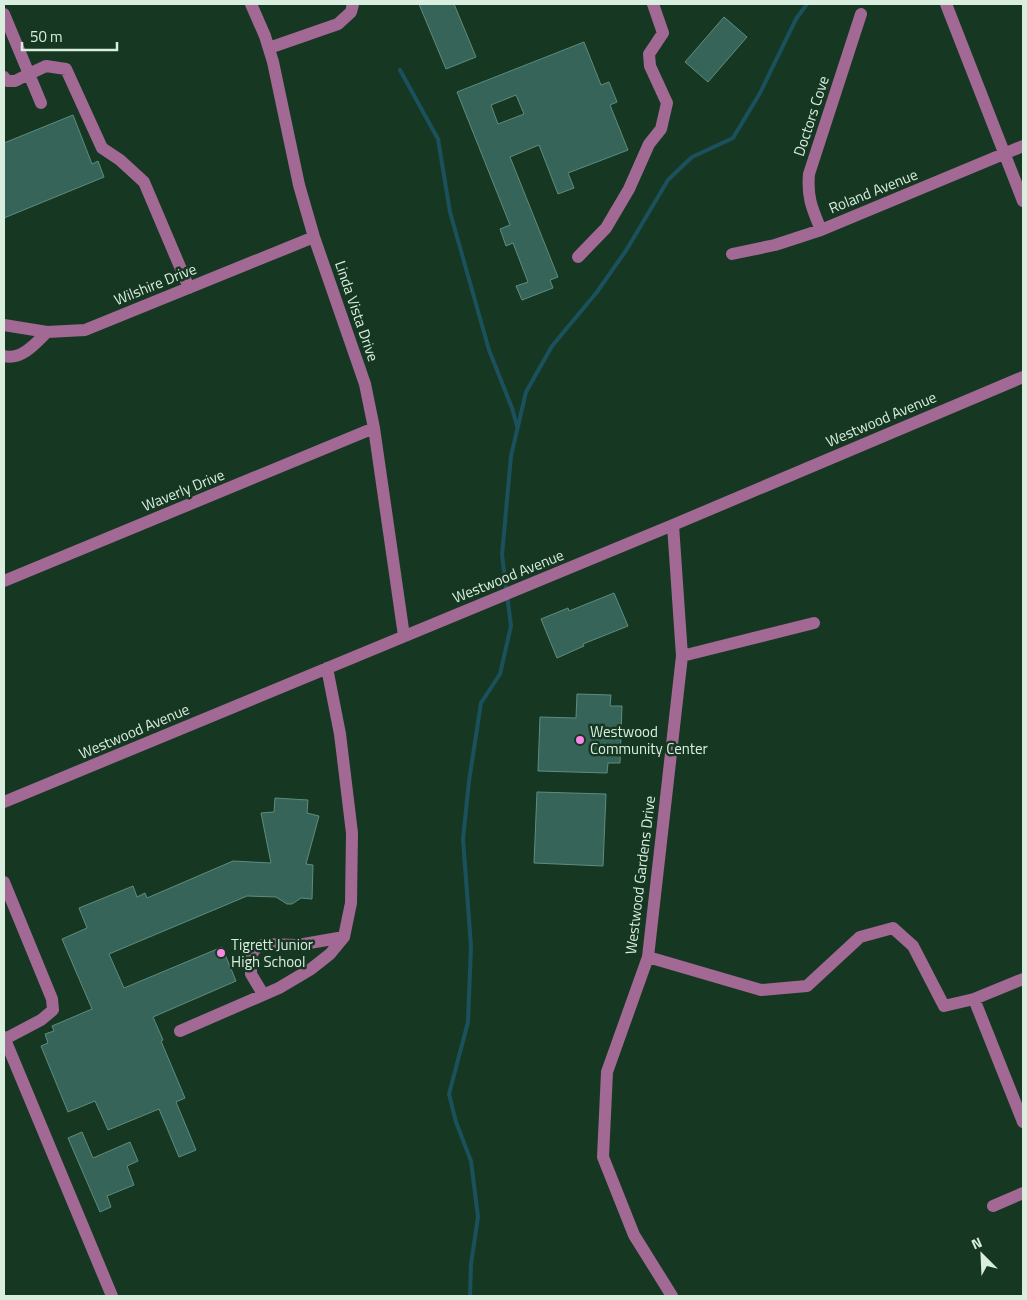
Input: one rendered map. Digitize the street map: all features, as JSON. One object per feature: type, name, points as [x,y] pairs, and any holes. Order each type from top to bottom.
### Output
[{"type":"street","name":"Linda Vista Drive","points":[[251,4],[273,62],[299,185],[314,237],[364,384],[374,428],[404,636]]},
{"type":"street","points":[[268,48],[338,24],[351,12],[353,4]]},
{"type":"street","points":[[578,257],[606,228],[629,189],[649,144],[661,129],[667,103],[650,66],[649,54],[663,33],[652,4]]},
{"type":"street","points":[[946,4],[1023,201]]},
{"type":"street","points":[[4,14],[7,34],[29,74],[41,103]]},
{"type":"street","name":"Doctors Cove","points":[[821,230],[808,191],[809,174],[861,14]]},
{"type":"street","points":[[4,77],[7,81],[15,81],[46,66],[66,69],[102,148],[120,160],[144,182],[189,288]]},
{"type":"street","name":"Roland Avenue","points":[[732,254],[775,245],[821,230],[1023,146]]},
{"type":"street","name":"Wilshire Drive","points":[[4,324],[47,332],[86,330],[314,237]]},
{"type":"street","points":[[4,356],[9,358],[30,350],[47,332]]},
{"type":"street","name":"Westwood Avenue","points":[[4,802],[673,525],[1023,377]]},
{"type":"street","name":"Waverly Drive","points":[[4,581],[374,428]]},
{"type":"street","name":"Westwood Gardens Drive","points":[[672,1296],[634,1235],[603,1157],[607,1072],[648,957],[682,656],[673,525]]},
{"type":"street","points":[[682,656],[814,623]]},
{"type":"street","points":[[180,1030],[279,988],[311,969],[330,954],[344,938],[351,903],[352,833],[340,734],[328,668]]},
{"type":"street","points":[[4,882],[52,999],[53,1010],[41,1020],[4,1038],[112,1296]]},
{"type":"street","points":[[648,957],[761,990],[807,986],[860,937],[893,928],[912,946],[944,1006],[974,999],[1023,979]]},
{"type":"street","points":[[263,994],[251,974],[251,955],[257,947],[265,944],[298,945],[344,938]]},
{"type":"street","points":[[974,999],[1023,1122]]},
{"type":"street","points":[[993,1206],[1023,1193]]},
{"type":"building","points":[[419,4],[454,4],[476,57],[446,69]]},
{"type":"building","points":[[724,17],[747,37],[708,82],[685,62]]},
{"type":"building","points":[[584,42],[601,85],[609,82],[617,102],[610,105],[628,150],[568,173],[574,188],[558,194],[539,145],[510,157],[558,277],[550,280],[553,288],[522,300],[516,286],[528,282],[513,243],[506,246],[500,229],[510,225],[457,92]],"holes":[[[516,95],[524,114],[498,124],[491,105]]]},
{"type":"building","points":[[73,115],[92,164],[98,161],[104,177],[4,218],[4,143]]},
{"type":"building","points":[[614,593],[628,626],[583,644],[584,646],[557,658],[541,619],[568,608],[569,611]]},
{"type":"building","name":"Westwood Community Center","points":[[577,694],[611,695],[610,706],[622,706],[620,763],[608,763],[607,773],[538,771],[540,717],[576,718]]},
{"type":"building","points":[[537,792],[606,794],[603,866],[534,863]]},
{"type":"building","points":[[275,798],[308,800],[307,813],[319,816],[306,864],[313,865],[312,899],[301,898],[292,904],[287,904],[276,897],[247,896],[109,954],[124,988],[222,947],[236,981],[153,1017],[185,1098],[176,1102],[196,1150],[179,1157],[159,1109],[108,1130],[95,1101],[68,1112],[41,1046],[48,1043],[45,1034],[54,1031],[52,1026],[92,1009],[62,939],[87,928],[79,908],[133,886],[137,897],[145,893],[147,898],[233,861],[271,863],[261,813],[274,812]]},
{"type":"building","points":[[82,1132],[93,1158],[130,1142],[138,1161],[127,1166],[134,1185],[107,1196],[111,1207],[100,1212],[68,1138]]},
{"type":"waterway","points":[[470,1296],[471,1264],[478,1217],[471,1161],[456,1122],[449,1094],[468,1022],[471,946],[463,839],[469,781],[481,703],[500,674],[511,626],[502,555],[511,456],[526,392],[552,346],[597,292],[627,249],[668,180],[692,157],[733,138],[760,93],[796,19],[807,4]]},
{"type":"waterway","points":[[400,70],[438,139],[450,212],[489,350],[512,408],[517,426]]},
{"type":"place","name":"Westwood Community Center","points":[[580,740]]},
{"type":"place","name":"Tigrett Junior High School","points":[[221,953]]}]
